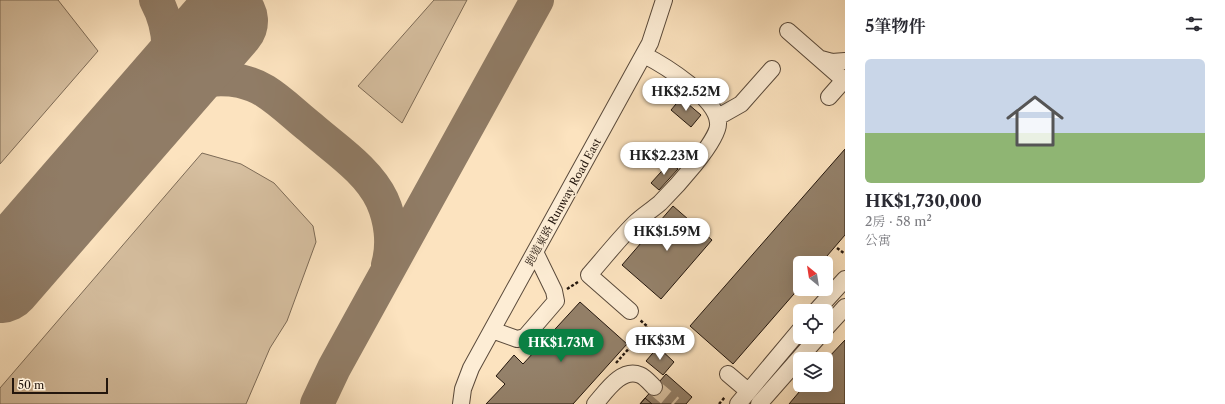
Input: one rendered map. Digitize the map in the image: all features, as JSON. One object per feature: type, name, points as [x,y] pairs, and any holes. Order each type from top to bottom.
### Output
[{"type":"street","name":"跑道東路 Runway Road East","points":[[461,404],[466,379],[644,55],[650,43],[664,0]]},
{"type":"street","points":[[788,31],[844,80],[829,97]]},
{"type":"street","points":[[630,311],[589,275],[634,224],[661,201],[709,146],[718,130],[718,117],[706,100],[671,70],[644,55]]},
{"type":"street","points":[[820,59],[832,62],[845,61]]},
{"type":"street","points":[[718,117],[741,104],[772,69]]},
{"type":"street","points":[[492,330],[517,339],[526,337],[556,301],[554,291],[535,252]]},
{"type":"street","points":[[822,304],[845,279]]},
{"type":"street","points":[[833,320],[845,306]]},
{"type":"street","points":[[738,404],[793,338]]},
{"type":"street","points":[[759,404],[812,344]]},
{"type":"street","points":[[595,404],[618,378],[629,374],[640,375],[652,390],[640,385],[631,384],[623,389],[609,404]]},
{"type":"street","points":[[728,374],[748,391]]},
{"type":"path","points":[[837,248],[845,254]]},
{"type":"path","points":[[556,301],[569,287],[589,275]]},
{"type":"path","points":[[611,369],[648,327],[630,311]]},
{"type":"shaded area","points":[[0,0],[58,0],[98,51],[0,164]]},
{"type":"shaded area","points":[[434,0],[467,0],[402,123],[358,86]]},
{"type":"shaded area","points":[[202,153],[241,164],[274,183],[313,226],[316,242],[287,321],[270,348],[246,404],[0,404],[0,388]]},
{"type":"building","points":[[681,98],[701,115],[691,127],[671,110]]},
{"type":"building","points":[[845,149],[845,235],[827,256],[793,256],[793,295],[733,364],[690,326]]},
{"type":"building","points":[[670,162],[678,169],[659,190],[651,183]]},
{"type":"building","points":[[673,206],[712,240],[661,299],[622,265]]},
{"type":"building","points":[[580,302],[627,344],[573,404],[486,404],[505,384],[496,376],[514,355],[523,364]]},
{"type":"building","points":[[845,340],[845,404],[789,404],[799,392],[833,392],[833,353]]},
{"type":"building","points":[[658,347],[674,362],[663,375],[646,361]]},
{"type":"building","points":[[666,374],[692,397],[686,404],[640,404]]},
{"type":"building","points":[[645,398],[652,404],[640,404]]},
{"type":"taxiway","points":[[147,110],[161,84],[166,70],[168,56],[166,28],[156,0]]},
{"type":"taxiway","points":[[317,404],[334,368],[537,0]]},
{"type":"taxiway","points":[[144,114],[176,90],[200,82],[226,79],[240,81],[265,91],[350,160],[376,189],[388,216],[391,232],[391,249],[388,265]]},
{"type":"runway","points":[[0,280],[225,21]]},
{"type":"tunnel","points":[[654,387],[674,404]]}]
